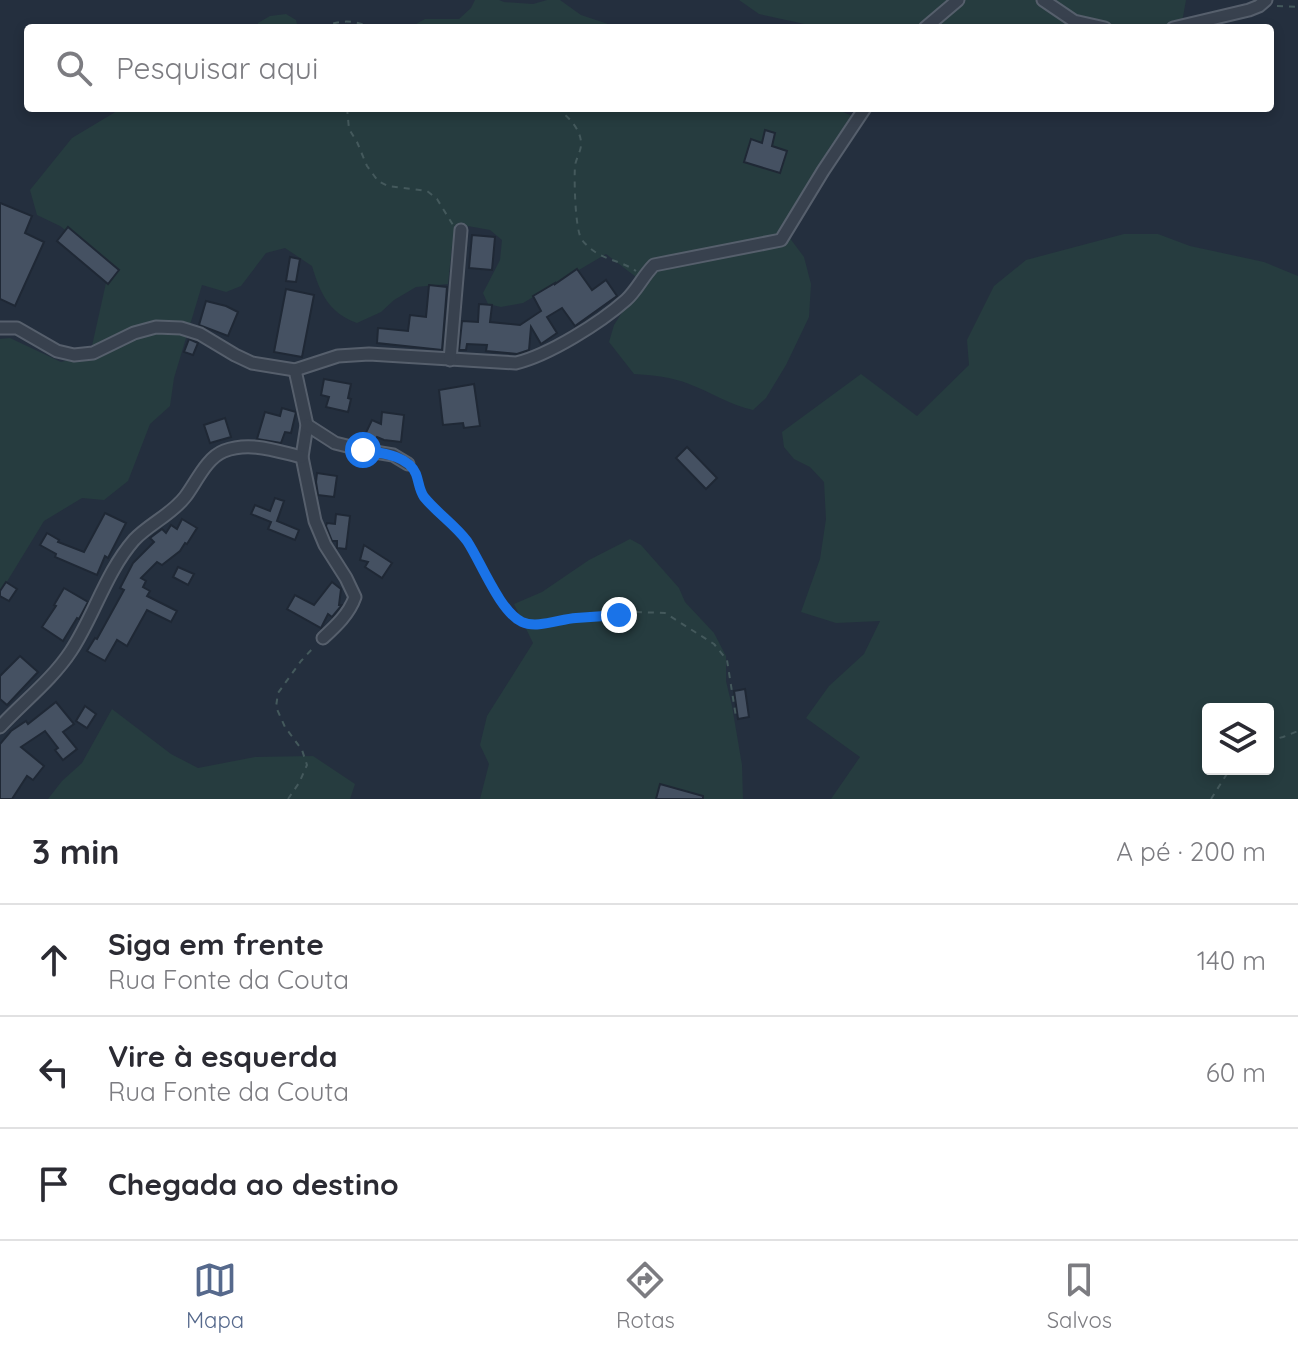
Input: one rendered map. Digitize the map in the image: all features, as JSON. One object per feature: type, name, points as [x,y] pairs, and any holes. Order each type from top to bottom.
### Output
[{"type":"street","points":[[930,24],[958,0]]},
{"type":"street","points":[[1043,0],[1074,21],[1087,24]]},
{"type":"street","points":[[1190,24],[1249,10],[1263,3]]},
{"type":"street","points":[[0,328],[17,328],[57,351],[74,355],[93,353],[134,333],[156,327],[181,328],[200,334],[252,363],[295,370],[338,356],[369,354],[516,363],[532,359],[592,325],[625,300],[654,265],[781,240],[862,112]]},
{"type":"street","points":[[450,360],[461,230]]},
{"type":"street","points":[[295,370],[307,425],[302,457],[315,521],[355,597],[351,608],[323,638]]},
{"type":"street","points":[[307,425],[335,443],[393,455],[408,464]]},
{"type":"street","points":[[0,727],[70,653],[106,585],[136,538],[173,511],[216,456],[224,451],[252,446],[302,457]]},
{"type":"path","points":[[1263,3],[1298,7]]},
{"type":"path","points":[[331,24],[351,21],[360,24]]},
{"type":"path","points":[[347,112],[349,129],[378,181],[388,186],[427,191],[437,199],[452,225],[461,230]]},
{"type":"path","points":[[560,112],[577,128],[581,143],[575,166],[579,237],[593,251],[631,267],[643,276]]},
{"type":"path","points":[[408,464],[415,471],[424,497],[467,542],[511,614],[523,623],[542,624],[637,612],[665,613],[714,644],[727,660],[736,717]]},
{"type":"path","points":[[288,799],[307,765],[302,750],[285,727],[276,707],[278,693],[301,661],[323,638]]},
{"type":"path","points":[[1274,739],[1298,731]]},
{"type":"path","points":[[1211,799],[1226,775]]},
{"type":"green space","points":[[475,0],[533,4],[560,0],[581,15],[608,24],[416,24],[425,19],[459,19]]},
{"type":"green space","points":[[739,0],[1186,0],[1182,24],[805,24],[759,14]]},
{"type":"green space","points":[[286,14],[297,24],[258,24],[270,16]]},
{"type":"green space","points":[[115,112],[843,112],[857,118],[829,148],[824,168],[789,237],[804,257],[811,284],[809,317],[786,365],[766,398],[753,410],[682,382],[634,374],[609,342],[614,325],[639,286],[636,277],[606,254],[523,303],[501,307],[488,304],[483,293],[500,260],[502,240],[490,230],[468,226],[452,246],[448,284],[416,287],[381,312],[357,323],[339,314],[327,301],[312,266],[285,248],[266,253],[241,286],[226,292],[202,285],[174,378],[170,406],[150,424],[128,481],[104,500],[82,498],[44,521],[0,593],[0,339],[10,338],[61,362],[77,358],[92,346],[110,265],[60,226],[37,215],[30,190],[72,138]]},
{"type":"green space","points":[[1124,234],[1158,234],[1190,246],[1264,262],[1298,276],[1298,799],[831,799],[860,757],[806,718],[829,686],[864,654],[880,621],[836,623],[801,612],[820,559],[826,519],[824,482],[810,467],[794,459],[784,447],[782,432],[861,374],[917,416],[969,365],[967,340],[994,286],[1026,260]]},
{"type":"green space","points":[[630,539],[641,545],[679,588],[685,602],[714,633],[726,656],[726,681],[742,765],[743,799],[480,799],[489,764],[480,745],[487,716],[533,643],[514,604],[542,592],[589,560]]},
{"type":"green space","points":[[112,709],[171,754],[198,768],[255,757],[313,756],[355,784],[350,799],[48,799],[82,763]]},
{"type":"building","points":[[765,130],[775,133],[772,146],[787,151],[780,173],[744,162],[751,139],[762,143]]},
{"type":"building","points":[[0,203],[32,216],[25,233],[44,242],[15,306],[0,299]]},
{"type":"building","points":[[68,227],[119,270],[108,284],[57,241]]},
{"type":"building","points":[[472,235],[495,237],[492,270],[469,268]]},
{"type":"building","points":[[290,257],[300,259],[296,282],[286,281]]},
{"type":"building","points":[[577,269],[592,290],[606,280],[617,296],[575,326],[562,308],[547,317],[557,333],[541,344],[531,327],[529,350],[517,354],[486,351],[487,345],[467,344],[466,350],[459,350],[462,321],[478,322],[479,304],[492,305],[490,322],[520,325],[541,311],[533,296]]},
{"type":"building","points":[[429,285],[447,287],[442,350],[377,343],[378,328],[408,331],[410,315],[426,317]]},
{"type":"building","points":[[286,289],[314,295],[302,357],[274,352]]},
{"type":"building","points":[[206,301],[238,312],[228,336],[199,325]]},
{"type":"building","points":[[189,339],[198,343],[193,355],[184,352]]},
{"type":"building","points":[[324,379],[351,384],[348,412],[326,407],[329,397],[321,395]]},
{"type":"building","points":[[474,384],[480,426],[464,428],[463,423],[443,425],[439,390]]},
{"type":"building","points":[[282,408],[296,412],[291,433],[285,432],[281,443],[257,439],[265,412],[280,416]]},
{"type":"building","points":[[382,412],[404,415],[401,442],[377,437],[374,443],[362,441],[372,420],[381,424]]},
{"type":"building","points":[[225,418],[231,437],[210,443],[204,425]]},
{"type":"building","points":[[687,447],[717,478],[706,489],[676,458]]},
{"type":"building","points":[[317,473],[337,476],[334,497],[318,495]]},
{"type":"building","points":[[275,498],[284,501],[277,521],[299,530],[295,540],[268,529],[271,522],[251,514],[255,505],[270,511]]},
{"type":"building","points":[[105,513],[126,523],[97,575],[55,557],[56,554],[40,545],[47,533],[58,542],[84,552]]},
{"type":"building","points":[[336,514],[350,516],[346,549],[337,548],[337,541],[332,541],[326,526],[327,523],[335,524]]},
{"type":"building","points":[[182,519],[197,528],[187,544],[162,565],[157,562],[141,578],[146,581],[143,587],[150,591],[147,596],[177,611],[171,622],[147,610],[127,646],[117,640],[105,661],[87,651],[124,590],[120,588],[133,563],[154,542],[150,538],[162,529],[166,533],[171,525],[177,529]]},
{"type":"building","points":[[364,545],[392,563],[382,578],[365,567],[368,562],[360,560]]},
{"type":"building","points":[[178,567],[194,574],[188,585],[173,577]]},
{"type":"building","points":[[6,582],[17,589],[9,601],[0,596]]},
{"type":"building","points":[[332,582],[341,589],[339,605],[342,605],[332,617],[328,614],[321,628],[287,609],[295,595],[314,605]]},
{"type":"building","points":[[64,588],[88,602],[63,641],[42,627]]},
{"type":"building","points":[[20,656],[38,672],[7,705],[0,699],[0,676]]},
{"type":"building","points":[[745,689],[749,717],[738,719],[734,691]]},
{"type":"building","points":[[56,702],[74,724],[63,732],[77,749],[63,760],[45,731],[21,747],[44,766],[33,780],[27,776],[12,799],[0,799],[0,744],[11,731],[26,721],[28,724]]},
{"type":"building","points":[[85,706],[96,714],[87,728],[76,721]]},
{"type":"building","points":[[660,784],[703,796],[703,799],[656,799]]},
{"type":"route","points":[[363,450],[393,455],[415,471],[424,497],[467,542],[499,598],[511,614],[523,623],[542,624],[572,618],[619,615]]}]
